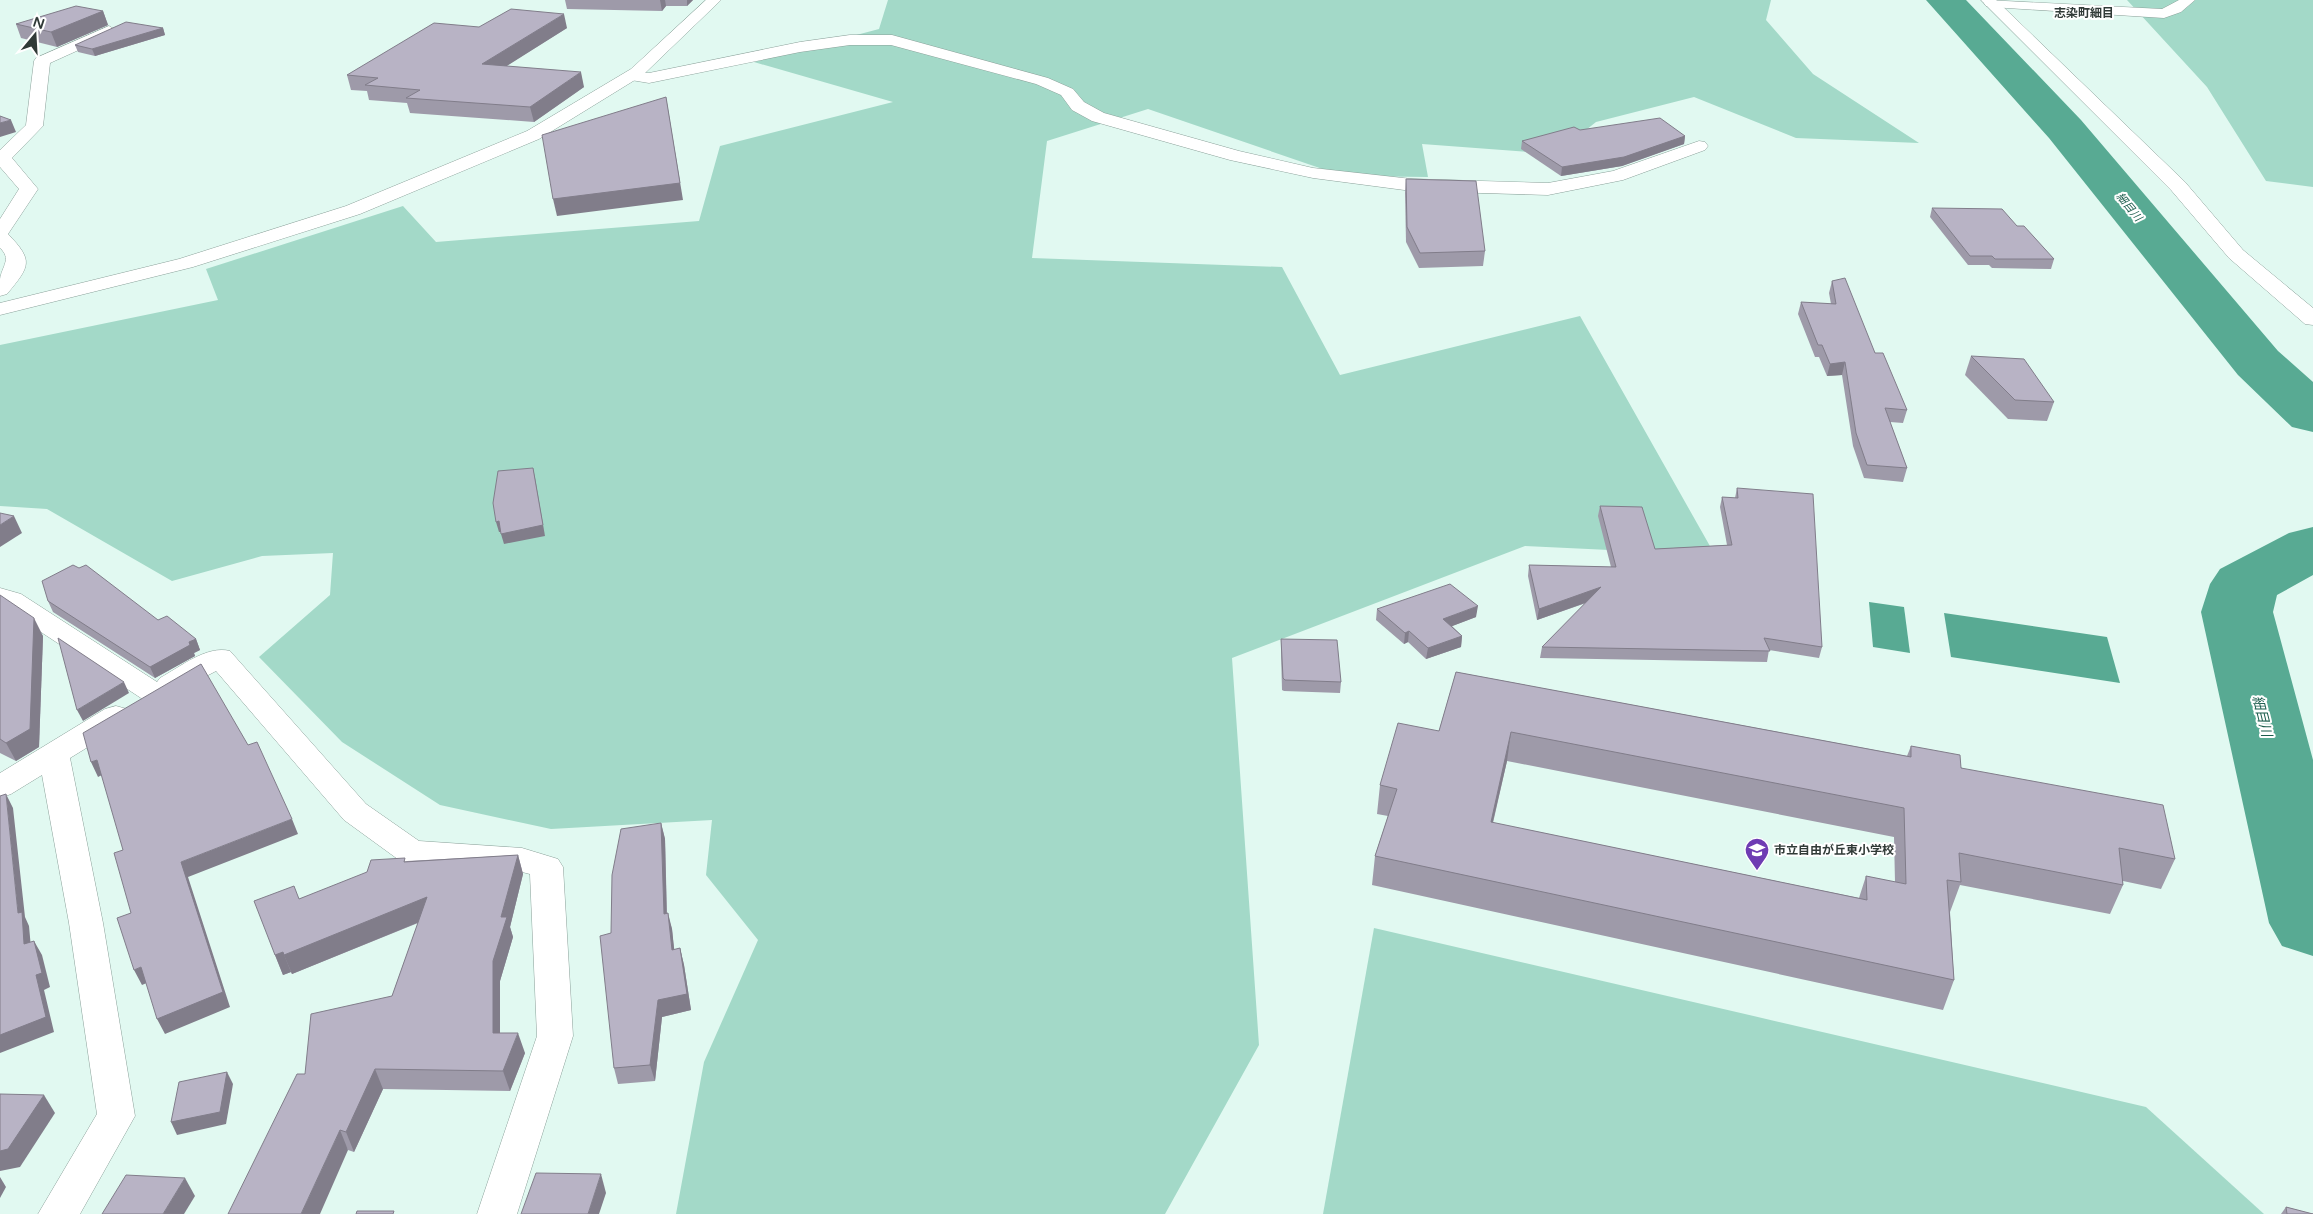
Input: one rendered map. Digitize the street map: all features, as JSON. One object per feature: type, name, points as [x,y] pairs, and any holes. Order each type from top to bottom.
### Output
[{"type":"street","points":[[0,309],[186,263],[353,210],[533,135],[631,76],[714,0]]},
{"type":"street","points":[[1989,2],[2164,14],[2176,9],[2188,0]]},
{"type":"street","points":[[1989,2],[2178,186],[2236,254],[2313,319]]},
{"type":"street","points":[[0,232],[16,211],[29,189],[2,158],[34,126],[42,61],[123,25]]},
{"type":"street","points":[[631,76],[649,78],[800,47],[850,40],[892,40],[1042,81],[1067,92],[1078,106],[1107,120],[1236,156],[1313,173],[1412,185],[1548,190],[1617,176],[1699,146]]},
{"type":"street","points":[[0,236],[4,243],[14,251],[17,261],[11,277],[0,290]]},
{"type":"street","points":[[0,596],[11,600],[154,693]]},
{"type":"street","points":[[3,782],[54,754],[154,693],[220,657],[355,812],[411,852],[522,860],[546,867],[555,1036],[497,1214]]},
{"type":"street","points":[[54,754],[86,923],[116,1116],[58,1214]]},
{"type":"shaded area","points":[[888,0],[1771,0],[1766,20],[1813,74],[1919,143],[1796,138],[1694,97],[1596,122],[1556,154],[1422,144],[1428,177],[1343,176],[1148,109],[1047,141],[1032,258],[1282,267],[1340,375],[1580,316],[1715,555],[1525,546],[1232,658],[1259,1045],[1165,1214],[676,1214],[704,1062],[758,940],[706,875],[712,820],[551,829],[440,805],[342,742],[259,657],[330,595],[333,553],[262,556],[172,581],[47,509],[0,506],[0,345],[218,300],[206,269],[403,206],[436,242],[699,221],[720,146],[893,102],[754,62],[879,29]]},
{"type":"shaded area","points":[[2127,0],[2313,0],[2313,187],[2266,181],[2207,87]]},
{"type":"shaded area","points":[[1869,602],[1904,607],[1910,653],[1873,647]]},
{"type":"shaded area","points":[[1944,613],[2107,637],[2120,683],[1951,657]]},
{"type":"shaded area","points":[[1374,928],[2146,1107],[2264,1214],[1323,1214]]},
{"type":"building","points":[[76,6],[103,11],[51,32],[16,24]]},
{"type":"building","points":[[511,9],[564,14],[482,64],[581,72],[530,107],[406,98],[420,90],[365,85],[378,78],[347,75],[434,23],[479,27]]},
{"type":"building","points":[[126,22],[163,28],[92,49],[75,45]]},
{"type":"building","points":[[666,97],[680,183],[553,199],[542,135]]},
{"type":"building","points":[[0,116],[11,120],[0,123]]},
{"type":"building","points":[[1660,118],[1685,136],[1624,157],[1562,167],[1522,141],[1574,127],[1580,130]]},
{"type":"building","points":[[1406,179],[1476,181],[1485,251],[1420,253],[1407,227]]},
{"type":"building","points":[[1932,208],[2002,209],[2017,226],[2024,226],[2054,259],[1995,259],[1992,256],[1970,256]]},
{"type":"building","points":[[1845,278],[1875,353],[1883,353],[1907,410],[1885,408],[1907,468],[1867,465],[1856,433],[1845,362],[1830,364],[1822,345],[1818,345],[1801,302],[1836,304],[1832,281]]},
{"type":"building","points":[[1971,356],[2024,359],[2054,402],[2015,400]]},
{"type":"building","points":[[533,468],[543,525],[501,534],[499,521],[496,522],[493,503],[498,471]]},
{"type":"building","points":[[1737,488],[1813,494],[1822,647],[1764,638],[1770,651],[1542,647],[1601,587],[1539,609],[1529,565],[1616,567],[1600,506],[1642,507],[1655,549],[1732,545],[1722,497],[1738,498]]},
{"type":"building","points":[[0,513],[14,516],[0,525]]},
{"type":"building","points":[[73,565],[79,568],[86,565],[158,620],[167,616],[196,639],[189,642],[190,645],[150,667],[48,601],[42,581]]},
{"type":"building","points":[[1450,584],[1478,606],[1443,619],[1462,636],[1428,648],[1409,631],[1405,633],[1377,609]]},
{"type":"building","points":[[0,595],[34,618],[30,729],[6,743],[0,739]]},
{"type":"building","points":[[58,638],[124,682],[77,710]]},
{"type":"building","points":[[1281,639],[1337,640],[1341,682],[1285,680],[1283,678]]},
{"type":"building","points":[[201,664],[248,745],[257,742],[292,819],[181,862],[223,992],[157,1019],[141,967],[134,970],[117,918],[131,913],[114,853],[123,850],[97,760],[91,762],[83,733]]},
{"type":"building","points":[[1456,672],[1911,757],[1911,746],[1960,755],[1961,768],[2163,805],[2175,859],[2119,848],[2123,885],[1959,853],[1961,882],[1947,880],[1954,980],[1375,856],[1397,789],[1380,785],[1398,723],[1439,731]],"holes":[[[1511,732],[1904,808],[1906,884],[1866,876],[1867,900],[1491,822]]]},
{"type":"building","points":[[6,794],[18,913],[22,912],[24,944],[34,941],[42,973],[36,975],[46,1017],[0,1035],[0,796]]},
{"type":"building","points":[[661,823],[664,914],[668,913],[672,950],[680,948],[687,994],[658,1000],[650,1065],[614,1068],[600,936],[611,933],[612,875],[621,829]]},
{"type":"building","points":[[518,855],[501,917],[507,917],[493,961],[493,1033],[518,1033],[503,1071],[375,1069],[346,1132],[340,1130],[301,1214],[228,1214],[297,1074],[305,1074],[311,1014],[392,996],[427,897],[284,955],[283,952],[275,955],[254,901],[294,886],[299,899],[367,872],[371,860],[405,858],[404,862]]},
{"type":"building","points":[[227,1072],[220,1112],[171,1122],[179,1082]]},
{"type":"building","points":[[0,1094],[44,1095],[8,1149],[0,1151]]},
{"type":"building","points":[[536,1173],[601,1174],[588,1214],[521,1214]]},
{"type":"building","points":[[126,1175],[185,1178],[163,1214],[102,1214]]},
{"type":"building","points":[[2286,1207],[2313,1214],[2287,1214]]},
{"type":"building","points":[[357,1211],[394,1211],[393,1214],[356,1214]]},
{"type":"waterway","name":"細目川","points":[[1945,0],[1975,30],[2065,129],[2258,363],[2313,414]]},
{"type":"waterway","name":"細目川","points":[[2313,547],[2245,584],[2237,612],[2313,923]]},
{"type":"place","name":"市立自由が丘東小学校","points":[[1757,871]]},
{"type":"district","name":"志染町細目","points":[[2084,13]]}]
